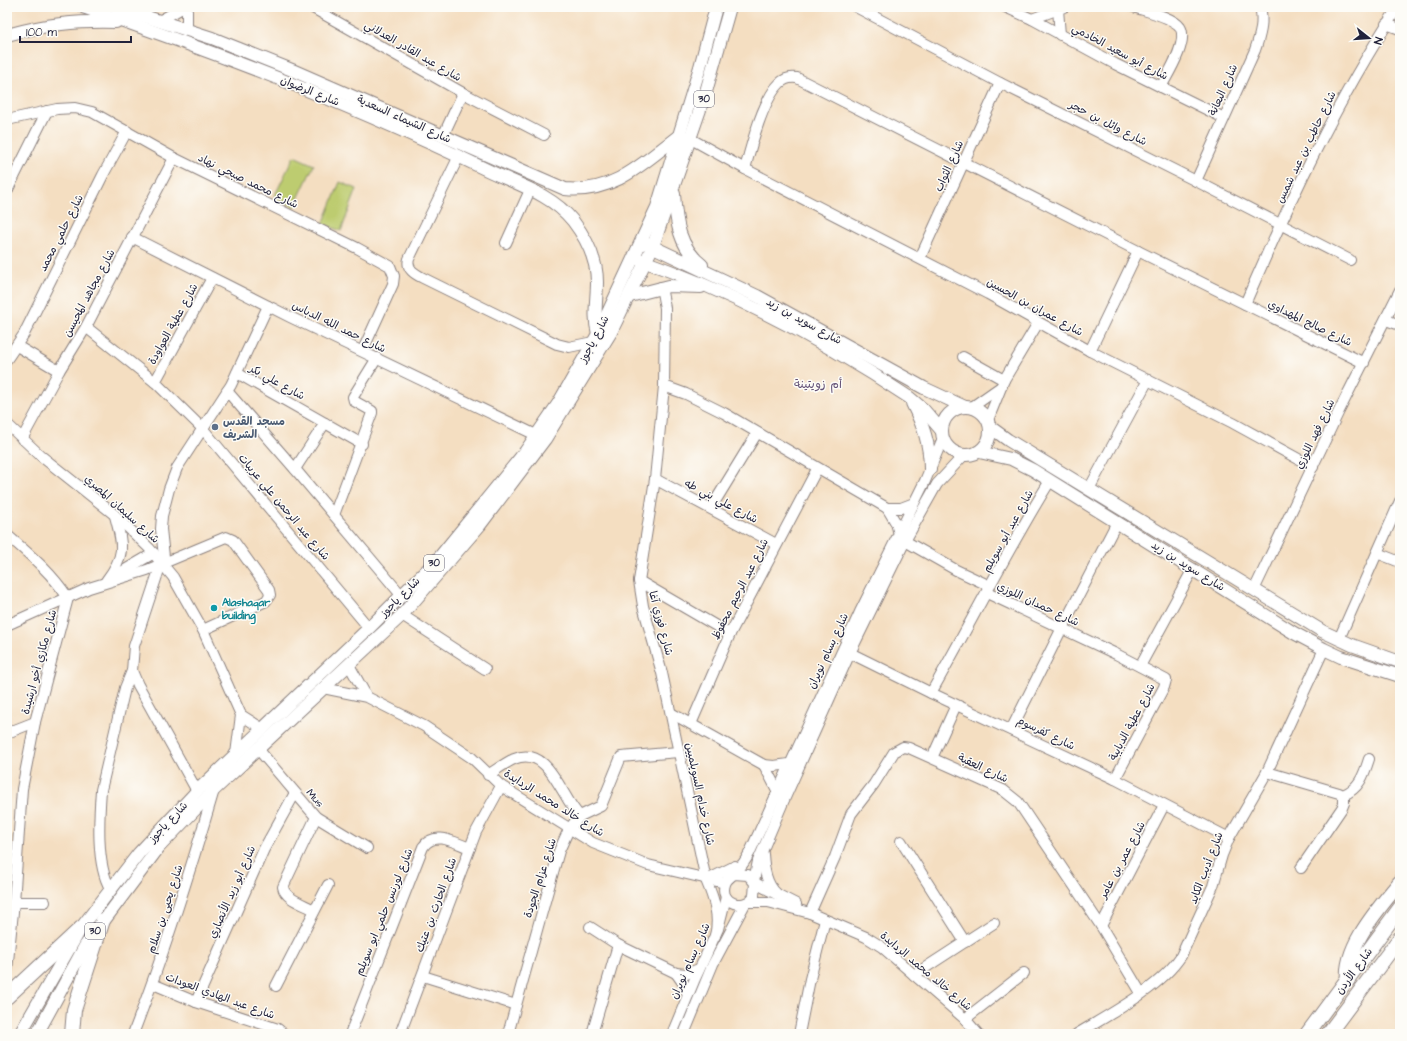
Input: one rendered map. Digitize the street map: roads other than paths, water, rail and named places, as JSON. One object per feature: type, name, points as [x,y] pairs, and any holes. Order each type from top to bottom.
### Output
[{"type":"highway","points":[[1348,980],[1347,970],[1354,948],[1376,913],[1400,882]]},
{"type":"highway","name":"شارع الأردن","points":[[1307,1034],[1400,908]]},
{"type":"highway","points":[[72,1034],[74,1010],[103,920]]},
{"type":"highway","points":[[7,996],[80,928]]},
{"type":"highway","name":"شارع الأردن","points":[[1328,1034],[1400,938]]},
{"type":"highway","points":[[1374,974],[1400,946]]},
{"type":"main road","name":"شارع الرضوان","points":[[83,7],[129,23],[261,64],[288,82],[335,100],[530,190]]},
{"type":"main road","name":"شارع الشيماء السعدية","points":[[116,7],[187,30],[261,64],[292,70],[556,187],[577,190],[610,183],[636,170],[686,137]]},
{"type":"main road","name":"شارع ياجوز","points":[[37,1034],[68,974],[103,920],[159,847],[214,790],[402,615],[480,526],[523,470],[567,406],[630,296],[653,246],[673,190],[716,7]]},
{"type":"main road","name":"شارع ياجوز","points":[[20,1034],[80,928],[139,853],[197,791],[402,596],[460,533],[536,435],[558,404],[595,338],[657,207],[720,49],[730,7]]},
{"type":"main road","points":[[7,35],[37,27],[78,21],[129,23]]},
{"type":"main road","points":[[288,82],[292,70]]},
{"type":"main road","points":[[551,201],[556,187]]},
{"type":"main road","points":[[530,190],[551,201],[573,221],[594,259],[597,281],[595,338]]},
{"type":"main road","points":[[673,190],[677,225],[686,248],[692,257],[717,282]]},
{"type":"main road","name":"شارع سويد بن زيد","points":[[640,241],[653,246],[717,282],[910,398],[924,409],[942,435]]},
{"type":"main road","name":"شارع سويد بن زيد","points":[[634,257],[646,262],[717,282],[786,311],[924,388],[968,407]]},
{"type":"main road","points":[[630,296],[661,287],[717,282]]},
{"type":"main road","points":[[910,398],[927,437],[930,456],[930,469]]},
{"type":"main road","points":[[968,407],[984,414],[989,424],[988,442],[978,452],[964,455],[951,450],[942,435],[946,417],[957,408],[968,407]]},
{"type":"main road","name":"شارع سويد بن زيد","points":[[989,424],[1008,440],[1254,590],[1339,639],[1400,662]]},
{"type":"main road","name":"شارع سويد بن زيد","points":[[978,452],[1011,459],[1050,481],[1294,633],[1324,650],[1400,676]]},
{"type":"street","points":[[159,21],[184,7]]},
{"type":"street","points":[[187,7],[187,30]]},
{"type":"street","name":"شارع عبد القادر العدلاني","points":[[311,7],[462,93],[544,135]]},
{"type":"street","name":"شارع أبو سعيد الخادمي","points":[[1005,7],[1032,19],[1060,35],[1224,118]]},
{"type":"street","points":[[1134,7],[1167,18],[1179,26],[1183,33],[1180,48],[1161,87]]},
{"type":"street","name":"شارع البعانة","points":[[1196,181],[1258,41],[1262,20],[1260,7]]},
{"type":"street","name":"شارع حاطب بن عبد شمس","points":[[1245,304],[1324,133],[1386,24],[1398,7]]},
{"type":"street","name":"شارع وائل بن حجر","points":[[859,8],[1000,83],[1350,260]]},
{"type":"street","points":[[1032,19],[1061,8],[1060,35]]},
{"type":"street","points":[[1386,24],[1400,29]]},
{"type":"street","points":[[745,169],[760,122],[771,96],[780,83],[791,78],[805,81],[1245,304]]},
{"type":"street","name":"شارع الثواب","points":[[920,258],[1000,83]]},
{"type":"street","name":"شارع عبد القادر العدلاني","points":[[443,136],[462,93]]},
{"type":"street","name":"شارع محمد صبحي نهاد","points":[[7,120],[66,108],[84,109],[99,115],[174,158],[357,248],[390,266],[394,276],[393,284],[363,350]]},
{"type":"street","points":[[7,191],[47,111]]},
{"type":"street","name":"شارع حلمي محمد","points":[[7,359],[17,346],[127,131]]},
{"type":"street","name":"شارع عمران بن الحسين","points":[[686,137],[745,169],[920,258],[1090,351],[1233,423],[1313,467]]},
{"type":"street","points":[[459,156],[409,259],[408,264],[410,269],[423,278],[557,344],[568,347],[595,338]]},
{"type":"street","name":"شارع مجاهد المحيسن","points":[[22,439],[59,371],[86,327],[174,158]]},
{"type":"street","points":[[506,243],[530,190]]},
{"type":"street","name":"شارع حمد الله الدباس","points":[[132,237],[268,306],[363,350],[536,435]]},
{"type":"street","points":[[1090,351],[1138,251]]},
{"type":"street","name":"شارع عطية العواودة","points":[[155,382],[212,278]]},
{"type":"street","name":"شارع فوزي آغا","points":[[661,287],[665,305],[664,386],[655,479],[639,580],[643,606],[662,673],[671,713]]},
{"type":"street","name":"شارع فهد اللوزي","points":[[1254,590],[1400,290]]},
{"type":"street","name":"شارع صالح المهداوي","points":[[1245,304],[1364,363]]},
{"type":"street","points":[[237,373],[268,306]]},
{"type":"street","points":[[1386,320],[1400,325]]},
{"type":"street","points":[[989,424],[1003,383],[1038,323]]},
{"type":"street","name":"شارع عبد الرحمن علي عربيات","points":[[86,327],[155,382],[203,429],[369,628]]},
{"type":"street","points":[[17,346],[59,371]]},
{"type":"street","points":[[962,357],[1003,383]]},
{"type":"street","points":[[334,515],[362,444],[372,413],[371,410],[354,400],[353,396],[377,358]]},
{"type":"street","name":"شارع علي بكر","points":[[110,888],[103,873],[102,867],[100,807],[101,790],[125,688],[132,671],[134,646],[164,557],[161,529],[169,489],[184,455],[203,429],[237,373],[362,444]]},
{"type":"street","points":[[1089,489],[1148,380]]},
{"type":"street","points":[[968,407],[1003,383]]},
{"type":"street","points":[[664,386],[701,402],[757,433],[816,469],[887,508],[901,508],[914,503]]},
{"type":"street","points":[[227,391],[402,596]]},
{"type":"street","points":[[295,469],[324,423]]},
{"type":"street","name":"شارع سليمان المصري","points":[[7,424],[22,439],[115,516],[154,553],[160,568],[173,576],[203,630],[241,715]]},
{"type":"street","points":[[711,508],[757,433]]},
{"type":"street","name":"شارع بسام نويران","points":[[754,882],[763,848],[902,538],[914,503],[930,469],[942,435]]},
{"type":"street","name":"شارع بسام نويران","points":[[734,874],[750,852],[777,790],[860,612],[902,538],[937,484],[964,455]]},
{"type":"street","name":"شارع عبد الرحيم محفوظ","points":[[691,724],[730,634],[816,469]]},
{"type":"street","name":"شارع علي بني طه","points":[[655,479],[776,544]]},
{"type":"street","name":"شارع عبد أبو سويلم","points":[[989,590],[1015,538],[1050,481]]},
{"type":"street","points":[[1339,639],[1400,501]]},
{"type":"street","points":[[887,508],[896,523],[902,538],[989,590]]},
{"type":"street","points":[[106,581],[120,561],[121,548],[115,516]]},
{"type":"street","points":[[1011,730],[1117,522]]},
{"type":"street","points":[[106,581],[160,568],[226,537],[233,540],[269,590],[270,595],[266,601],[203,630]]},
{"type":"street","points":[[9,539],[36,560],[59,584],[68,598]]},
{"type":"street","points":[[7,625],[106,581],[154,553]]},
{"type":"street","points":[[1377,553],[1400,562]]},
{"type":"street","points":[[1140,666],[1193,569]]},
{"type":"street","points":[[639,580],[730,634]]},
{"type":"street","name":"شارع حمدان اللوزي","points":[[931,693],[989,590],[1140,666]]},
{"type":"street","name":"شارع مكازي أخو ارشيدة","points":[[7,971],[10,924],[14,902],[19,812],[35,722],[68,598]]},
{"type":"street","points":[[402,615],[485,669]]},
{"type":"street","name":"شارع أديب الكايد","points":[[1077,1034],[1141,993],[1167,974],[1181,956],[1208,898],[1229,838],[1267,772],[1324,650]]},
{"type":"street","name":"شارع كفرسوم","points":[[850,654],[1115,779],[1229,838]]},
{"type":"street","points":[[349,665],[367,697]]},
{"type":"street","name":"شارع عطية الدبايبة","points":[[1115,779],[1166,684],[1164,679],[1140,666]]},
{"type":"street","points":[[132,671],[197,791]]},
{"type":"street","name":"شارع خالد محمد الردايدة","points":[[323,688],[367,697],[411,718],[441,736],[472,758],[500,786],[593,844],[670,871],[725,883]]},
{"type":"street","points":[[932,758],[956,705]]},
{"type":"street","points":[[671,713],[764,765],[774,766],[789,764]]},
{"type":"street","name":"شارع خدام السويلميين","points":[[671,713],[678,752],[707,880],[716,911],[715,936]]},
{"type":"street","points":[[236,754],[241,715],[263,729]]},
{"type":"street","points":[[7,733],[35,722]]},
{"type":"street","name":"شارع العقبة","points":[[810,913],[835,857],[847,822],[874,784],[894,752],[903,747],[917,750],[1003,790],[1018,802],[1101,926],[1141,993]]},
{"type":"street","name":"Mus","points":[[258,749],[316,817],[367,848]]},
{"type":"street","name":"شارع عزام الجودة","points":[[508,1034],[559,851],[569,829],[580,816],[597,808],[603,802],[620,757],[678,752]]},
{"type":"street","points":[[488,775],[514,759],[528,756],[536,758],[548,768],[572,809],[580,816]]},
{"type":"street","points":[[1267,772],[1343,795],[1352,791],[1358,785],[1369,759]]},
{"type":"street","points":[[764,765],[777,790]]},
{"type":"street","name":"شارع الحارث بن عتيك","points":[[400,1034],[470,848],[482,819],[500,786]]},
{"type":"street","name":"شارع يحيى بن سلام","points":[[133,1034],[153,984],[214,790]]},
{"type":"street","name":"شارع أبو زيد الأنصاري","points":[[196,1002],[264,849],[295,793]]},
{"type":"street","points":[[1301,868],[1342,808],[1344,803],[1343,795]]},
{"type":"street","name":"شارع عمر بن عامر","points":[[1101,926],[1164,805]]},
{"type":"street","points":[[314,910],[285,894],[283,887],[316,817]]},
{"type":"street","name":"شارع لورنس حلمي ابو سويلم","points":[[350,1034],[423,847],[430,840],[439,838],[470,848]]},
{"type":"street","points":[[901,841],[965,942]]},
{"type":"street","points":[[763,848],[765,869],[769,883],[774,892],[782,898]]},
{"type":"street","points":[[707,880],[730,869],[750,852]]},
{"type":"street","points":[[734,874],[748,875],[754,882],[756,892],[747,903],[736,905],[726,897],[725,883],[734,874]]},
{"type":"street","name":"شارع خالد محمد الردايدة","points":[[754,882],[782,898],[804,908],[810,913]]},
{"type":"street","points":[[276,986],[328,885]]},
{"type":"street","name":"شارع بسام نويران","points":[[672,1034],[699,969],[715,936],[723,913],[726,897]]},
{"type":"street","points":[[14,902],[45,902]]},
{"type":"street","name":"شارع خالد محمد الردايدة","points":[[747,903],[768,902],[810,913],[866,937],[882,946],[965,1019],[978,1034]]},
{"type":"street","name":"شارع بسام نويران","points":[[684,1034],[713,964],[747,903]]},
{"type":"street","points":[[798,1034],[810,980],[826,920]]},
{"type":"street","points":[[914,975],[994,923]]},
{"type":"street","points":[[590,927],[618,946],[676,974],[683,983],[688,995]]},
{"type":"street","points":[[592,1034],[618,946]]},
{"type":"street","points":[[676,974],[690,973],[699,969]]},
{"type":"street","points":[[965,1019],[1024,973]]},
{"type":"street","points":[[423,976],[516,1005]]},
{"type":"street","name":"شارع عبد الهادي العودات","points":[[153,984],[196,1002],[282,1032]]},
{"type":"place","name":"مسجد القدس الشريف","points":[[215,427]]},
{"type":"place","name":"Alashaqar building","points":[[214,608]]},
{"type":"district","name":"أم زويتينة","points":[[818,384]]}]
